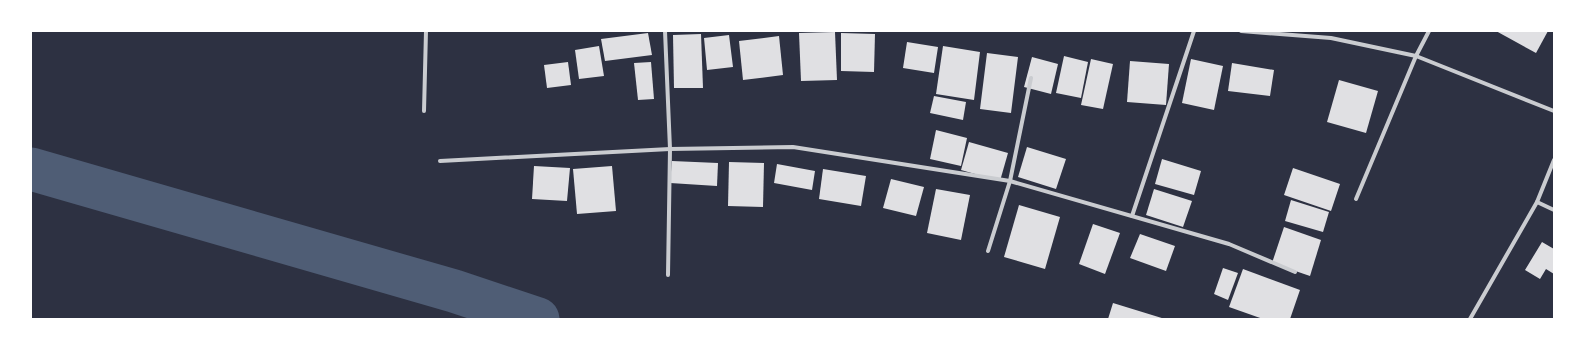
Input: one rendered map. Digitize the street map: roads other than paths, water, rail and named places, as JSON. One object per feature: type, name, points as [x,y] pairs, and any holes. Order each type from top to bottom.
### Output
[{"type":"street","points":[[424,112],[426,31]]},
{"type":"street","points":[[665,31],[670,149],[668,275]]},
{"type":"street","points":[[1132,216],[1194,31]]},
{"type":"street","points":[[1241,31],[1332,38],[1416,56],[1554,111]]},
{"type":"street","points":[[1356,199],[1416,56],[1429,31]]},
{"type":"street","points":[[988,251],[1010,181],[1031,78]]},
{"type":"street","points":[[440,161],[670,149],[794,147],[1010,181],[1229,244],[1295,272]]},
{"type":"street","points":[[1470,319],[1537,202],[1554,160]]},
{"type":"street","points":[[1537,202],[1554,210]]},
{"type":"waterway","points":[[31,169],[454,291],[538,319]]}]
